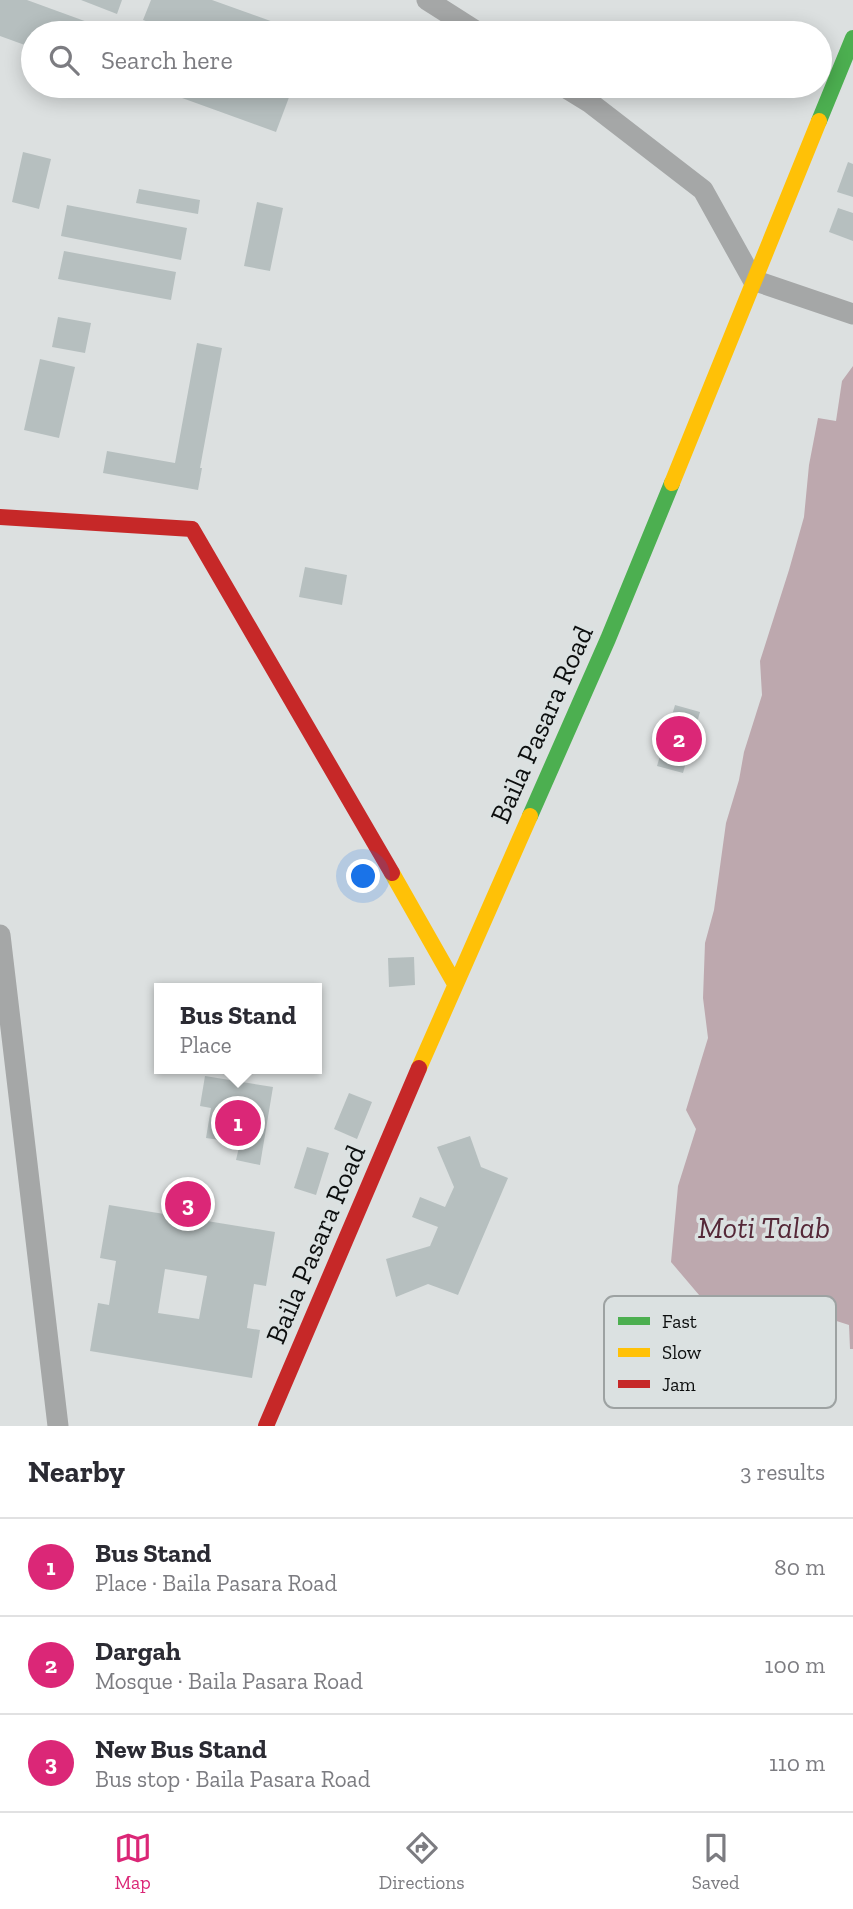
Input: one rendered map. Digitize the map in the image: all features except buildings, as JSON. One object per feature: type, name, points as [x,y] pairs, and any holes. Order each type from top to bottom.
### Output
[{"type":"street","points":[[427,0],[460,21]]},
{"type":"street","name":"Baila Pasara Road","points":[[832,89],[853,38]]},
{"type":"street","points":[[582,98],[703,190],[753,280],[853,313]]},
{"type":"street","name":"Baila Pasara Road","points":[[266,1426],[454,984],[608,639],[828,98]]},
{"type":"street","points":[[0,517],[192,529],[340,778],[454,984]]},
{"type":"street","points":[[0,935],[58,1426]]},
{"type":"water","name":"Moti Talab","points":[[853,366],[853,1349],[850,1349],[849,1325],[836,1321],[836,1296],[700,1296],[671,1262],[678,1186],[696,1129],[686,1110],[708,1038],[703,998],[705,943],[714,910],[726,823],[762,695],[760,661],[804,517],[809,465],[818,418],[836,421],[842,381]]},
{"type":"traffic: fast","points":[[832,89],[853,38]]},
{"type":"traffic: fast","points":[[819,121],[828,98]]},
{"type":"traffic: fast","points":[[530,816],[608,639],[672,483]]},
{"type":"traffic: slow","points":[[672,483],[819,121]]},
{"type":"traffic: slow","points":[[419,1068],[530,816]]},
{"type":"traffic: slow","points":[[392,873],[455,984]]},
{"type":"traffic: jam","points":[[0,517],[192,529],[392,873]]},
{"type":"traffic: jam","points":[[266,1426],[419,1068]]},
{"type":"place","name":"Dargah","points":[[679,739]]},
{"type":"place","name":"Bus Stand","points":[[238,1123]]},
{"type":"place","name":"New Bus Stand","points":[[188,1204]]}]
